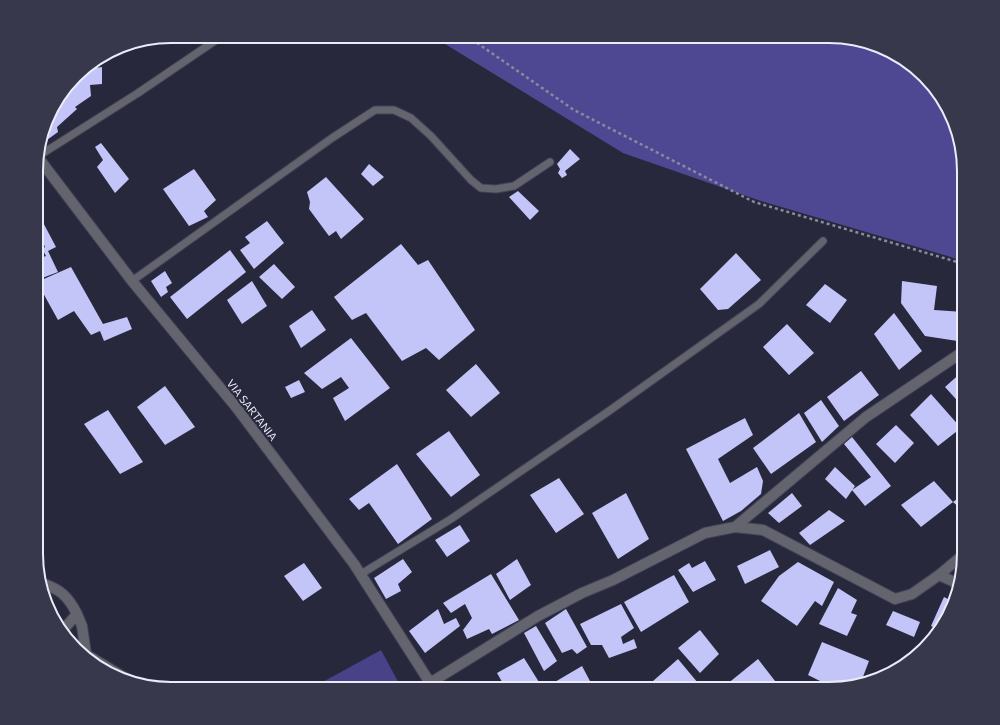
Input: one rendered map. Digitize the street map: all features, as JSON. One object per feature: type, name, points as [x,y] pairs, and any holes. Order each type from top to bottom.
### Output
[{"type":"street","name":"VIA SARTANIA","points":[[43,164],[132,281],[236,407],[361,574],[429,682]]},
{"type":"street","points":[[735,527],[866,417],[957,356]]},
{"type":"street","points":[[438,682],[496,641],[575,597],[613,580],[705,533],[735,527],[763,530],[895,599],[912,594],[957,560]]},
{"type":"street","points":[[939,575],[954,582]]},
{"type":"street","points":[[47,585],[54,587],[70,600],[82,626],[83,647]]},
{"type":"street","points":[[66,627],[77,614]]},
{"type":"lane","points":[[45,151],[138,93],[212,43]]},
{"type":"lane","points":[[132,281],[332,138],[375,110],[394,110],[411,118],[431,136],[471,180],[481,188],[496,189],[514,186],[550,162]]},
{"type":"lane","points":[[361,574],[451,519],[740,318],[759,304],[823,241]]},
{"type":"path","points":[[477,43],[574,110],[754,202],[957,262]]},
{"type":"shaded area","points":[[443,43],[838,43],[854,45],[886,56],[907,69],[920,80],[931,93],[944,114],[953,138],[957,162],[957,260],[758,200],[623,153]]},
{"type":"shaded area","points":[[381,650],[398,682],[323,682]]},
{"type":"building","points":[[102,67],[102,84],[90,85],[91,96],[75,107],[77,109],[57,127],[58,132],[47,140],[60,107],[75,87],[94,68]]},
{"type":"building","points":[[101,143],[129,179],[115,193],[97,167],[103,160],[95,147]]},
{"type":"building","points":[[570,149],[580,159],[565,171],[567,175],[562,178],[558,173],[560,169],[557,164]]},
{"type":"building","points":[[369,164],[384,177],[373,186],[361,174]]},
{"type":"building","points":[[194,169],[216,200],[204,211],[208,217],[189,226],[163,189]]},
{"type":"building","points":[[326,177],[364,219],[341,239],[336,231],[329,236],[309,209],[310,202],[307,192]]},
{"type":"building","points":[[518,191],[539,211],[530,220],[509,197]]},
{"type":"building","points":[[267,221],[284,243],[254,269],[240,250],[250,243],[245,237]]},
{"type":"building","points":[[43,222],[56,247],[48,251],[58,272],[43,278],[43,257],[46,256],[43,248],[45,247],[43,242]]},
{"type":"building","points":[[401,244],[418,265],[428,260],[475,330],[439,360],[426,348],[402,361],[366,313],[352,320],[334,297]]},
{"type":"building","points":[[230,250],[246,272],[187,319],[170,297]]},
{"type":"building","points":[[736,253],[761,280],[728,309],[718,310],[700,289]]},
{"type":"building","points":[[274,264],[295,287],[282,299],[259,277]]},
{"type":"building","points":[[71,267],[103,324],[127,317],[132,329],[104,341],[100,331],[91,335],[74,311],[58,320],[43,293],[43,279]]},
{"type":"building","points":[[165,271],[172,283],[166,287],[168,292],[161,297],[151,281]]},
{"type":"building","points":[[252,281],[267,306],[242,324],[227,300]]},
{"type":"building","points":[[902,281],[937,286],[934,310],[957,312],[957,341],[925,336],[901,303]]},
{"type":"building","points":[[825,284],[847,300],[830,323],[806,305]]},
{"type":"building","points":[[312,310],[326,330],[301,348],[289,326]]},
{"type":"building","points":[[894,313],[922,351],[899,370],[874,334]]},
{"type":"building","points":[[787,324],[814,353],[789,375],[763,347]]},
{"type":"building","points":[[351,338],[390,388],[345,421],[333,398],[349,388],[341,377],[322,389],[304,373]]},
{"type":"building","points":[[476,364],[500,393],[471,417],[446,390]]},
{"type":"building","points":[[861,371],[879,395],[844,421],[827,397]]},
{"type":"building","points":[[957,376],[957,400],[945,387]]},
{"type":"building","points":[[299,380],[305,392],[291,398],[285,387]]},
{"type":"building","points":[[165,386],[195,427],[165,445],[137,407]]},
{"type":"building","points":[[931,394],[957,423],[957,431],[938,446],[910,415]]},
{"type":"building","points":[[821,400],[839,426],[822,442],[804,413]]},
{"type":"building","points":[[108,410],[143,462],[120,474],[84,424]]},
{"type":"building","points":[[799,413],[816,442],[771,474],[753,448]]},
{"type":"building","points":[[745,418],[753,435],[718,459],[730,483],[757,467],[763,481],[761,494],[741,511],[723,521],[686,449]]},
{"type":"building","points":[[896,425],[914,443],[895,463],[876,444]]},
{"type":"building","points":[[449,431],[480,475],[451,497],[416,454]]},
{"type":"building","points":[[852,437],[891,486],[865,506],[852,490],[871,477],[844,444]]},
{"type":"building","points":[[397,464],[432,519],[398,544],[369,503],[359,510],[349,499]]},
{"type":"building","points":[[835,467],[855,486],[846,499],[825,479]]},
{"type":"building","points":[[559,478],[584,514],[556,533],[530,495]]},
{"type":"building","points":[[934,481],[953,502],[921,527],[901,505]]},
{"type":"building","points":[[626,493],[649,539],[618,559],[592,513]]},
{"type":"building","points":[[792,493],[802,506],[779,523],[768,513]]},
{"type":"building","points":[[957,499],[957,506],[953,502]]},
{"type":"building","points":[[829,510],[845,521],[810,545],[799,533]]},
{"type":"building","points":[[460,525],[470,541],[447,557],[435,540]]},
{"type":"building","points":[[770,550],[779,567],[745,584],[737,566]]},
{"type":"building","points":[[403,559],[412,572],[398,584],[401,591],[386,599],[374,578]]},
{"type":"building","points":[[517,559],[531,585],[510,600],[496,574]]},
{"type":"building","points":[[705,561],[716,580],[693,592],[678,570],[689,563],[692,568]]},
{"type":"building","points":[[798,562],[834,582],[822,606],[815,601],[797,626],[761,601],[779,576]]},
{"type":"building","points":[[304,563],[322,588],[303,601],[284,576]]},
{"type":"building","points":[[491,574],[519,620],[492,634],[489,629],[467,639],[463,630],[472,618],[465,604],[451,613],[443,603]]},
{"type":"building","points":[[674,575],[689,602],[641,632],[624,602]]},
{"type":"building","points":[[838,588],[857,600],[851,613],[857,615],[847,636],[819,624]]},
{"type":"building","points":[[944,597],[948,599],[944,611],[934,627],[931,626]]},
{"type":"building","points":[[621,604],[634,628],[621,637],[623,644],[634,639],[637,648],[609,658],[602,645],[591,645],[580,624]]},
{"type":"building","points":[[438,609],[444,624],[456,618],[460,626],[425,653],[409,631]]},
{"type":"building","points":[[566,609],[587,647],[577,654],[572,649],[562,653],[545,623]]},
{"type":"building","points":[[893,611],[920,622],[914,637],[886,625]]},
{"type":"building","points":[[536,626],[557,661],[544,671],[524,633]]},
{"type":"building","points":[[700,630],[719,654],[700,673],[678,648]]},
{"type":"building","points":[[822,642],[869,661],[863,677],[854,680],[822,682],[808,675]]},
{"type":"building","points":[[524,658],[539,682],[502,682],[497,673]]},
{"type":"building","points":[[678,659],[697,682],[652,682]]},
{"type":"building","points":[[758,659],[776,682],[730,682]]},
{"type":"building","points":[[582,666],[590,682],[555,682]]}]
